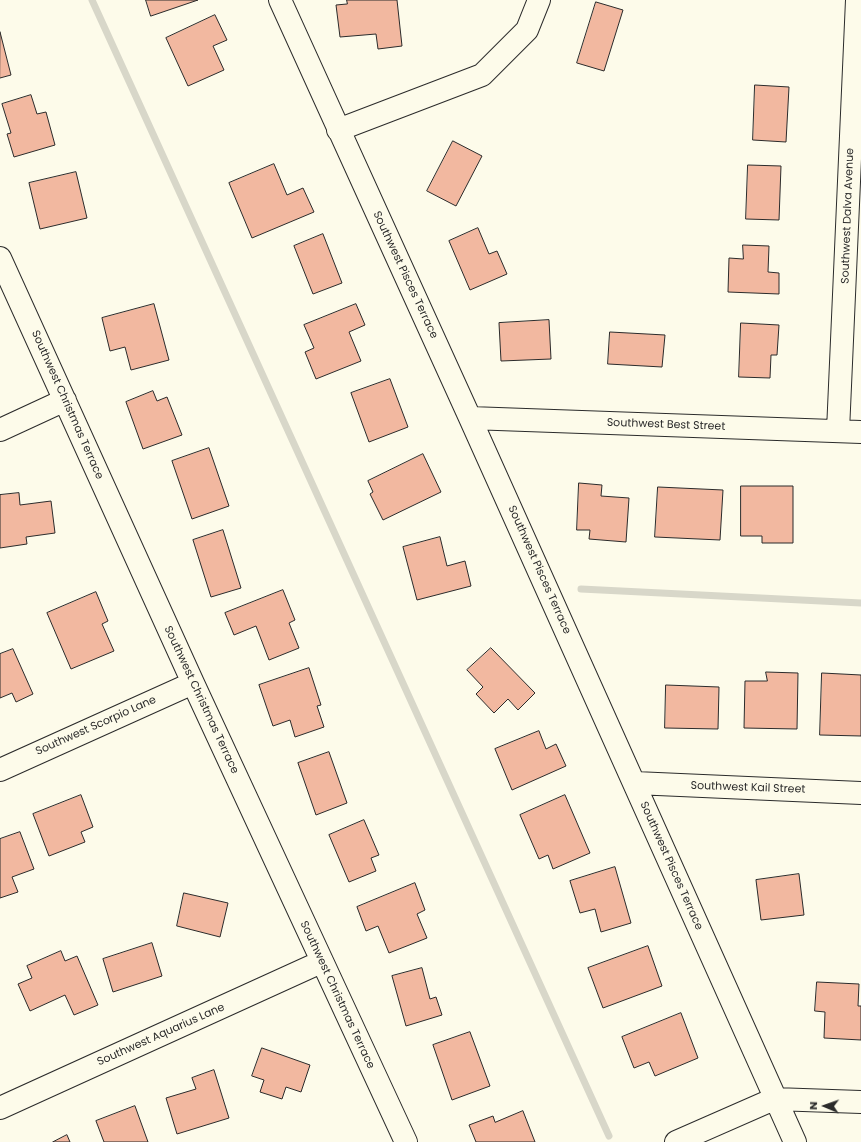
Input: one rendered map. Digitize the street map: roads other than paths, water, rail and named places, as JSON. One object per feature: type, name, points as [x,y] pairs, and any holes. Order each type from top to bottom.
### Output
[{"type":"street","name":"Southwest Pisces Terrace","points":[[280,0],[635,783],[774,1099],[795,1142]]},
{"type":"street","points":[[338,130],[482,75],[527,30],[539,0]]},
{"type":"street","name":"Southwest Dalva Avenue","points":[[838,431],[857,0]]},
{"type":"street","name":"Southwest Christmas Terrace","points":[[0,258],[193,683],[406,1142]]},
{"type":"street","points":[[0,430],[65,400]]},
{"type":"street","name":"Southwest Best Street","points":[[470,418],[861,432]]},
{"type":"street","name":"Southwest Scorpio Lane","points":[[0,770],[193,683]]},
{"type":"street","name":"Southwest Kail Street","points":[[635,783],[861,793]]},
{"type":"street","name":"Southwest Aquarius Lane","points":[[0,1108],[322,962]]},
{"type":"street","points":[[676,1142],[774,1099],[861,1102]]},
{"type":"waterway","points":[[92,0],[609,1136]]},
{"type":"waterway","points":[[581,589],[861,603]]}]
